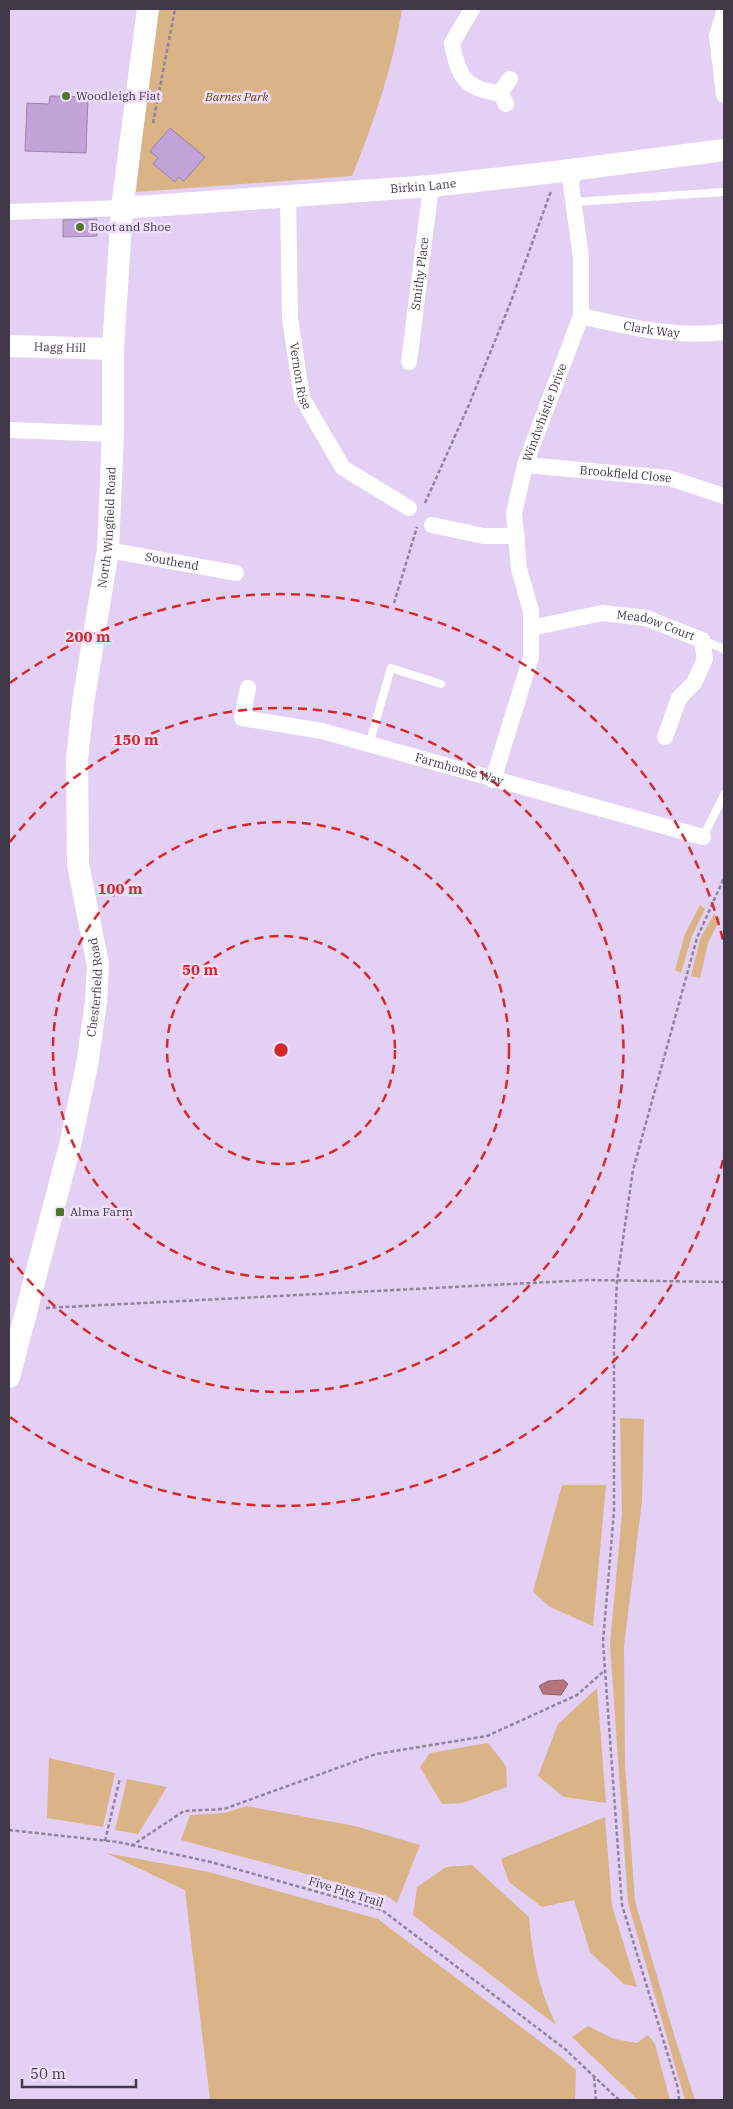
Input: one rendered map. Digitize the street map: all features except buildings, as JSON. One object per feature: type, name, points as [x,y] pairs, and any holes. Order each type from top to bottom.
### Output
[{"type":"main road","name":"North Wingfield Road","points":[[83,703],[108,550],[113,434],[113,349],[122,208],[148,9]]},
{"type":"main road","name":"Birkin Lane","points":[[122,208],[430,186],[724,150]]},
{"type":"main road","name":"Hagg Hill","points":[[9,346],[113,349]]},
{"type":"main road","name":"Chesterfield Road","points":[[9,1377],[36,1267],[72,1136],[87,1065],[96,1002],[98,965],[78,864],[76,828],[77,759],[83,703]]},
{"type":"street","points":[[472,9],[452,42],[456,64],[466,83],[485,92],[505,92]]},
{"type":"street","points":[[724,12],[717,36],[724,94]]},
{"type":"street","name":"Windwhistle Drive","points":[[493,780],[531,657],[531,611],[520,569],[514,513],[525,465],[581,316],[581,258],[571,185],[564,171]]},
{"type":"street","name":"Smithy Place","points":[[409,362],[430,186]]},
{"type":"street","name":"Vernon Rise","points":[[288,197],[290,318],[302,398],[343,468],[416,508]]},
{"type":"street","points":[[9,212],[122,208]]},
{"type":"street","name":"Clark Way","points":[[581,316],[648,331],[706,334],[724,332]]},
{"type":"street","points":[[10,430],[113,434]]},
{"type":"street","name":"Brookfield Close","points":[[525,465],[669,478],[724,496]]},
{"type":"street","points":[[425,526],[484,536],[516,536]]},
{"type":"street","name":"Southend","points":[[108,550],[236,573]]},
{"type":"street","name":"Meadow Court","points":[[531,628],[602,613],[646,618],[702,640],[705,659],[694,683],[679,698],[665,738]]},
{"type":"street","name":"Farmhouse Way","points":[[248,688],[242,718],[322,731],[703,837]]},
{"type":"lane","points":[[574,202],[724,192]]},
{"type":"lane","points":[[702,640],[724,650]]},
{"type":"lane","points":[[369,745],[391,668],[440,684]]},
{"type":"lane","points":[[703,837],[724,795]]},
{"type":"path","points":[[152,129],[175,9]]},
{"type":"path","points":[[416,508],[510,304],[547,205],[564,171]]},
{"type":"path","points":[[394,603],[425,526]]},
{"type":"path","points":[[679,2100],[678,2088],[622,1904],[603,1642],[614,1511],[614,1346],[617,1280],[633,1170],[697,938],[724,878]]},
{"type":"path","points":[[27,1305],[45,1308],[589,1280],[724,1282]]},
{"type":"path","points":[[131,1846],[184,1811],[224,1810],[376,1754],[487,1736],[577,1695],[605,1670]]},
{"type":"path","points":[[105,1841],[120,1778]]},
{"type":"path","name":"Five Pits Trail","points":[[9,1830],[105,1841],[211,1862],[382,1910],[565,2049],[619,2100]]},
{"type":"path","points":[[594,2075],[596,2100]]},
{"type":"green space","name":"Barnes Park","points":[[157,9],[402,9],[382,94],[352,176],[136,192]]},
{"type":"green space","points":[[700,905],[705,909],[692,936],[681,973],[675,970],[685,934]]},
{"type":"green space","points":[[714,914],[720,919],[708,943],[700,978],[691,976],[700,939]]},
{"type":"green space","points":[[620,1418],[644,1419],[642,1501],[624,1646],[625,1764],[635,1901],[695,2100],[685,2100],[628,1903],[610,1644],[622,1514]]},
{"type":"green space","points":[[562,1485],[606,1485],[593,1626],[550,1607],[533,1592]]},
{"type":"green space","points":[[597,1688],[606,1803],[564,1797],[538,1776],[558,1724]]},
{"type":"green space","points":[[488,1743],[506,1766],[507,1787],[462,1803],[442,1804],[420,1767],[430,1753]]},
{"type":"green space","points":[[49,1758],[115,1773],[103,1827],[47,1818]]},
{"type":"green space","points":[[127,1779],[167,1787],[138,1834],[115,1830]]},
{"type":"green space","points":[[246,1806],[355,1826],[420,1845],[397,1903],[387,1896],[181,1840],[190,1815],[225,1813]]},
{"type":"green space","points":[[605,1817],[612,1906],[637,1987],[624,1984],[590,1952],[574,1900],[542,1907],[509,1882],[501,1859]]},
{"type":"green space","points":[[106,1853],[209,1872],[378,1919],[576,2070],[575,2100],[210,2100],[185,1890]]},
{"type":"green space","points":[[472,1865],[529,1917],[537,1972],[556,2025],[413,1915],[417,1887],[446,1867]]},
{"type":"green space","points":[[588,2026],[614,2039],[637,2043],[648,2035],[655,2044],[670,2100],[638,2100],[572,2037]]},
{"type":"shaded area","points":[[564,1680],[568,1684],[561,1695],[543,1694],[539,1686],[548,1681]]},
{"type":"place","name":"Woodleigh Fiat","points":[[66,96]]},
{"type":"place","name":"Boot and Shoe","points":[[80,227]]},
{"type":"place","name":"Alma Farm","points":[[60,1212]]}]
